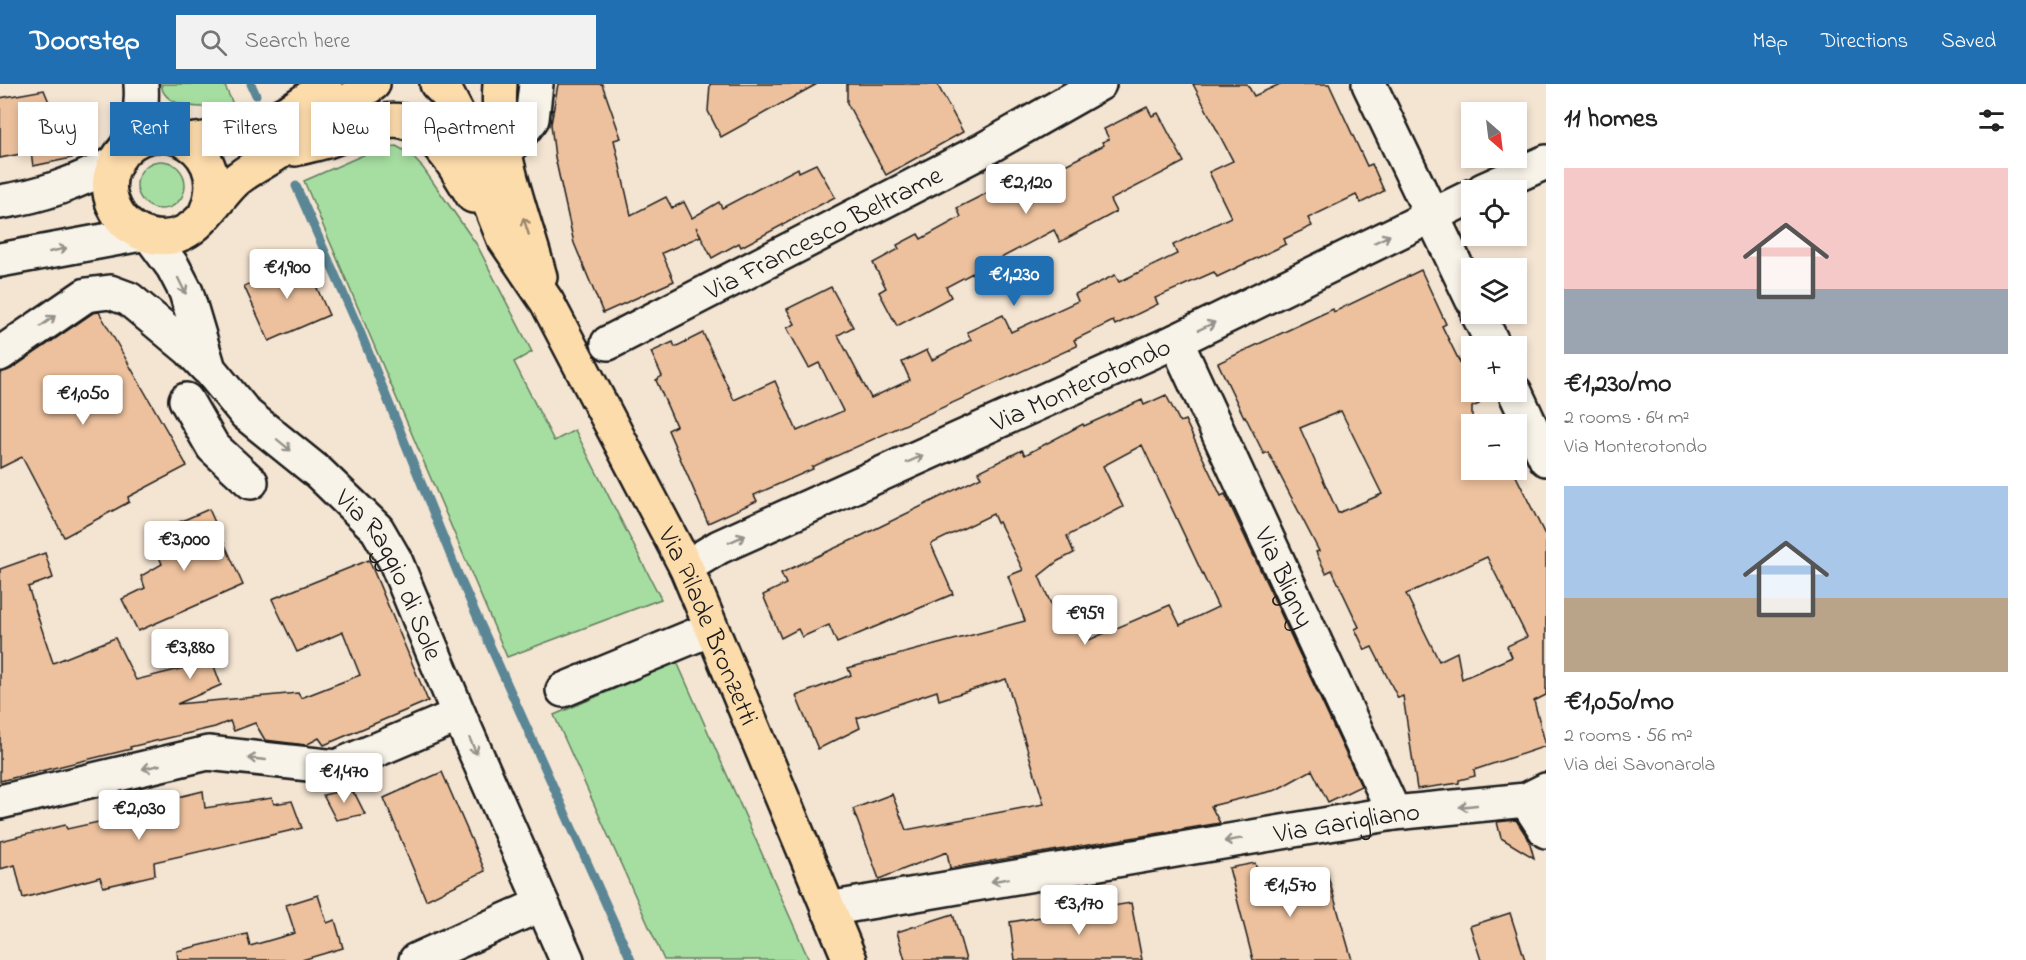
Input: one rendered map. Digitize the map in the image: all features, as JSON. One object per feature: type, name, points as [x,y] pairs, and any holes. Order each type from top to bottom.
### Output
[{"type":"main road","points":[[190,141],[232,135],[257,126],[308,98],[325,84]]},
{"type":"main road","points":[[299,137],[373,84]]},
{"type":"main road","name":"Via Pilade Bronzetti","points":[[437,84],[447,94],[459,117],[503,237],[547,302],[686,567],[850,960]]},
{"type":"main road","name":"Via Pilade Bronzetti","points":[[499,102],[500,84]]},
{"type":"main road","points":[[299,148],[326,141],[381,120],[397,119],[415,125],[446,154],[503,237]]},
{"type":"main road","points":[[190,143],[208,163],[212,175],[213,188],[206,212]]},
{"type":"main road","points":[[121,156],[110,181],[112,202],[123,221],[146,235],[167,238],[183,233],[196,224],[236,180],[274,156]]},
{"type":"main road","name":"Via Pilade Bronzetti","points":[[504,156],[547,302]]},
{"type":"street","points":[[141,84],[142,102]]},
{"type":"street","points":[[534,102],[536,84]]},
{"type":"street","name":"Via Francesco Beltrame","points":[[608,343],[981,151],[1099,84]]},
{"type":"street","points":[[1369,84],[1461,276]]},
{"type":"street","points":[[0,202],[28,197],[76,183],[119,156]]},
{"type":"street","points":[[1506,180],[1546,162]]},
{"type":"street","name":"Via Monterotondo","points":[[686,567],[719,547],[1176,341],[1461,201]]},
{"type":"street","points":[[0,260],[146,235]]},
{"type":"street","name":"Via Raggio di Sole","points":[[146,235],[173,267],[186,292],[209,369],[246,414],[319,473],[377,529],[395,560],[459,715],[567,960]]},
{"type":"street","points":[[0,354],[81,298],[99,292],[110,292],[129,299],[189,349],[209,369]]},
{"type":"street","name":"Via Bligny","points":[[1176,341],[1394,813]]},
{"type":"street","points":[[186,400],[213,447],[251,482]]},
{"type":"street","points":[[1520,402],[1546,459]]},
{"type":"street","points":[[563,690],[711,630]]},
{"type":"street","points":[[0,802],[208,753],[336,767],[459,715]]},
{"type":"street","points":[[1536,795],[1546,831]]},
{"type":"street","name":"Via Garigliano","points":[[828,909],[1394,813],[1536,795]]},
{"type":"street","points":[[416,960],[542,903]]},
{"type":"green space","points":[[161,84],[224,84],[232,102],[202,102],[202,107],[197,107],[190,106],[190,102],[175,102],[163,92]]},
{"type":"green space","points":[[396,146],[402,149],[402,156],[412,156],[423,168],[477,245],[532,352],[514,362],[554,441],[575,430],[661,599],[507,657],[304,181],[361,156],[390,156],[390,147]]},
{"type":"green space","points":[[156,161],[166,161],[181,171],[185,185],[184,194],[175,205],[166,209],[156,209],[141,199],[137,190],[137,180],[147,165]]},
{"type":"green space","points":[[677,662],[809,960],[664,960],[554,715]]},
{"type":"building","points":[[558,84],[602,84],[621,138],[614,140],[631,215],[666,197],[672,208],[684,202],[692,218],[719,202],[722,208],[798,168],[799,172],[816,164],[835,197],[741,247],[739,243],[712,258],[701,236],[662,253],[674,281],[603,313],[574,243],[555,157],[551,124]]},
{"type":"building","points":[[710,84],[817,84],[721,137],[708,111]]},
{"type":"building","points":[[847,84],[937,84],[963,132],[886,175],[847,103]]},
{"type":"building","points":[[1193,84],[1247,84],[1254,96],[1280,84],[1329,84],[1367,166],[1372,164],[1384,191],[1361,203],[1356,195],[1308,218],[1312,226],[1284,239],[1286,244],[1217,277],[1214,272],[1155,298],[1158,304],[1115,325],[1113,321],[1074,340],[1077,346],[812,467],[813,469],[754,495],[757,501],[708,523],[668,430],[676,426],[656,380],[662,376],[651,352],[673,342],[675,347],[703,333],[734,400],[775,381],[797,431],[843,411],[819,363],[809,368],[787,328],[795,324],[787,309],[831,287],[853,327],[838,335],[871,398],[910,380],[902,362],[927,350],[932,360],[971,340],[967,332],[1003,315],[1011,332],[1078,301],[1075,294],[1115,275],[1119,282],[1177,254],[1173,245],[1231,217],[1209,172],[1233,161]]},
{"type":"building","points":[[44,90],[49,102],[18,102],[18,155],[0,158],[0,98]]},
{"type":"building","points":[[1147,107],[1152,116],[1158,113],[1184,162],[1110,200],[1116,212],[1060,242],[1054,230],[946,287],[951,297],[897,326],[879,292],[886,288],[873,263],[899,249],[897,245],[918,234],[921,239],[961,217],[957,208],[998,187],[1003,196],[1011,193],[1104,145],[1102,142],[1109,139],[1104,129]]},
{"type":"building","points":[[32,156],[71,156],[72,158],[33,166]]},
{"type":"building","points":[[304,259],[329,315],[269,341],[244,286]]},
{"type":"building","points":[[1421,270],[1446,324],[1442,326],[1461,365],[1461,402],[1478,402],[1479,404],[1472,407],[1472,414],[1461,414],[1461,480],[1518,480],[1546,537],[1546,695],[1534,701],[1546,746],[1474,770],[1475,776],[1459,780],[1459,783],[1417,789],[1403,696],[1398,698],[1372,647],[1365,650],[1355,629],[1359,627],[1332,570],[1326,573],[1316,552],[1319,551],[1268,452],[1264,454],[1244,417],[1218,363],[1333,309],[1334,312]],"holes":[[[1341,411],[1382,494],[1338,513],[1300,428]],[[1487,557],[1527,637],[1507,646],[1512,657],[1462,679],[1457,652],[1439,661],[1406,594]]]},
{"type":"building","points":[[99,312],[187,466],[128,497],[129,502],[64,537],[22,457],[0,468],[0,373],[11,369],[93,313]]},
{"type":"building","points":[[1166,395],[1180,422],[1185,420],[1221,496],[1225,494],[1361,786],[1328,802],[1312,770],[1276,790],[1211,806],[1220,823],[950,868],[947,852],[879,879],[853,809],[892,794],[906,830],[1044,804],[1006,679],[939,700],[937,691],[857,718],[860,728],[818,749],[796,696],[851,675],[848,668],[1025,621],[1008,576],[1023,570],[993,514],[931,544],[953,594],[837,643],[829,625],[802,637],[798,629],[781,638],[763,595],[786,584],[781,573],[981,477],[978,472],[1022,450],[1025,455],[1083,424],[1084,426],[1142,400],[1144,405]],"holes":[[[1142,445],[1218,607],[1180,625],[1170,605],[1089,640],[1056,616],[1039,576],[1058,561],[1074,553],[1067,536],[1123,507],[1103,466]]]},
{"type":"building","points":[[209,509],[243,585],[138,631],[122,599],[145,588],[141,576],[162,564],[150,535]]},
{"type":"building","points":[[45,553],[53,578],[28,587],[53,663],[115,638],[136,680],[212,661],[221,685],[177,704],[298,693],[301,698],[360,675],[343,632],[297,652],[272,599],[369,560],[428,701],[324,745],[319,738],[306,745],[265,740],[255,723],[234,731],[230,721],[215,727],[130,747],[131,749],[0,781],[0,569]]},
{"type":"building","points":[[442,772],[485,871],[426,900],[384,798]]},
{"type":"building","points":[[350,789],[365,814],[336,820],[323,795]]},
{"type":"building","points":[[203,791],[205,808],[272,798],[274,804],[292,801],[302,828],[154,862],[155,875],[103,887],[100,877],[23,898],[15,865],[0,869],[0,841],[65,825],[67,829],[117,818],[116,812]]},
{"type":"building","points":[[1516,820],[1529,840],[1534,858],[1501,838],[1497,822]]},
{"type":"building","points":[[1255,863],[1262,888],[1307,875],[1309,879],[1327,873],[1352,960],[1253,960],[1229,868]]},
{"type":"building","points":[[318,895],[327,923],[335,920],[343,948],[302,960],[178,960],[177,951],[247,934],[250,946],[295,933],[286,905]]},
{"type":"building","points":[[1131,903],[1142,960],[1015,960],[1010,922]]},
{"type":"building","points":[[1510,913],[1525,960],[1481,960],[1470,926]]},
{"type":"building","points":[[953,914],[966,960],[905,960],[897,932]]},
{"type":"waterway","points":[[251,84],[256,95]]},
{"type":"waterway","points":[[296,186],[359,329],[458,574],[631,960]]}]
